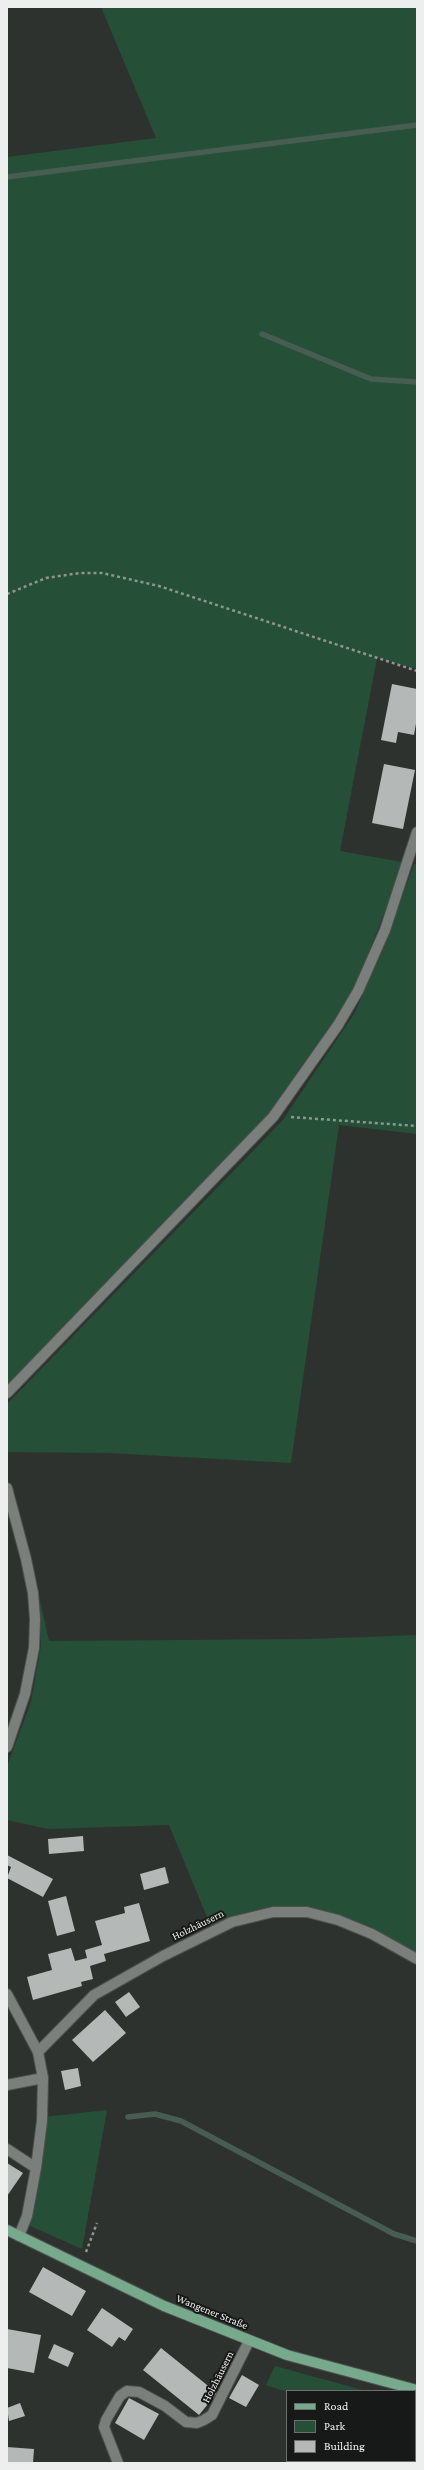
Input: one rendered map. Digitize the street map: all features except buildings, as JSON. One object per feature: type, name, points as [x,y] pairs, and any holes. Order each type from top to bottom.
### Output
[{"type":"main road","name":"Wangener Straße","points":[[7,2230],[164,2306],[249,2341],[287,2355],[417,2390]]},
{"type":"street","points":[[7,1393],[273,1117],[338,1025],[358,991],[385,930],[417,832]]},
{"type":"street","points":[[7,1488],[26,1559],[33,1593],[35,1619],[34,1648],[25,1694],[7,1747]]},
{"type":"street","name":"Holzhäusern","points":[[38,2052],[94,1995],[163,1956],[232,1922],[273,1912],[307,1912],[338,1920],[372,1934],[417,1959]]},
{"type":"street","points":[[7,1994],[38,2052],[43,2078],[42,2121],[36,2168],[27,2216],[19,2236]]},
{"type":"street","points":[[7,2085],[43,2078]]},
{"type":"street","points":[[7,2149],[36,2168]]},
{"type":"street","name":"Holzhäusern","points":[[118,2463],[104,2428],[106,2420],[120,2396],[126,2391],[139,2392],[165,2406],[186,2422],[197,2423],[212,2415],[249,2341]]},
{"type":"path","points":[[7,594],[46,578],[80,573],[102,573],[159,586],[417,671]]},
{"type":"path","points":[[273,1117],[306,1117],[417,1126]]},
{"type":"path","points":[[80,2266],[97,2223]]},
{"type":"green space","points":[[101,7],[417,7],[417,669],[377,658],[340,851],[402,862],[393,890],[355,988],[307,1063],[268,1115],[7,1385],[7,157],[156,138]]},
{"type":"green space","points":[[414,864],[417,865],[417,1134],[339,1125],[291,1463],[110,1453],[7,1452],[7,1404],[282,1121],[354,1014],[385,945]]},
{"type":"green space","points":[[40,1600],[49,1641],[309,1639],[417,1635],[417,1964],[336,1921],[309,1917],[275,1915],[233,1926],[214,1934],[169,1825],[48,1829],[7,1820],[7,1766],[31,1702],[41,1645]]},
{"type":"green space","points":[[107,2110],[82,2249],[19,2221],[33,2189],[43,2117]]},
{"type":"green space","points":[[275,2366],[362,2390],[286,2390],[286,2392],[266,2385]]},
{"type":"waterway","points":[[7,177],[417,125]]},
{"type":"waterway","points":[[262,334],[371,379],[417,382]]},
{"type":"waterway","points":[[128,2117],[155,2114],[181,2121],[394,2234],[417,2241]]}]
